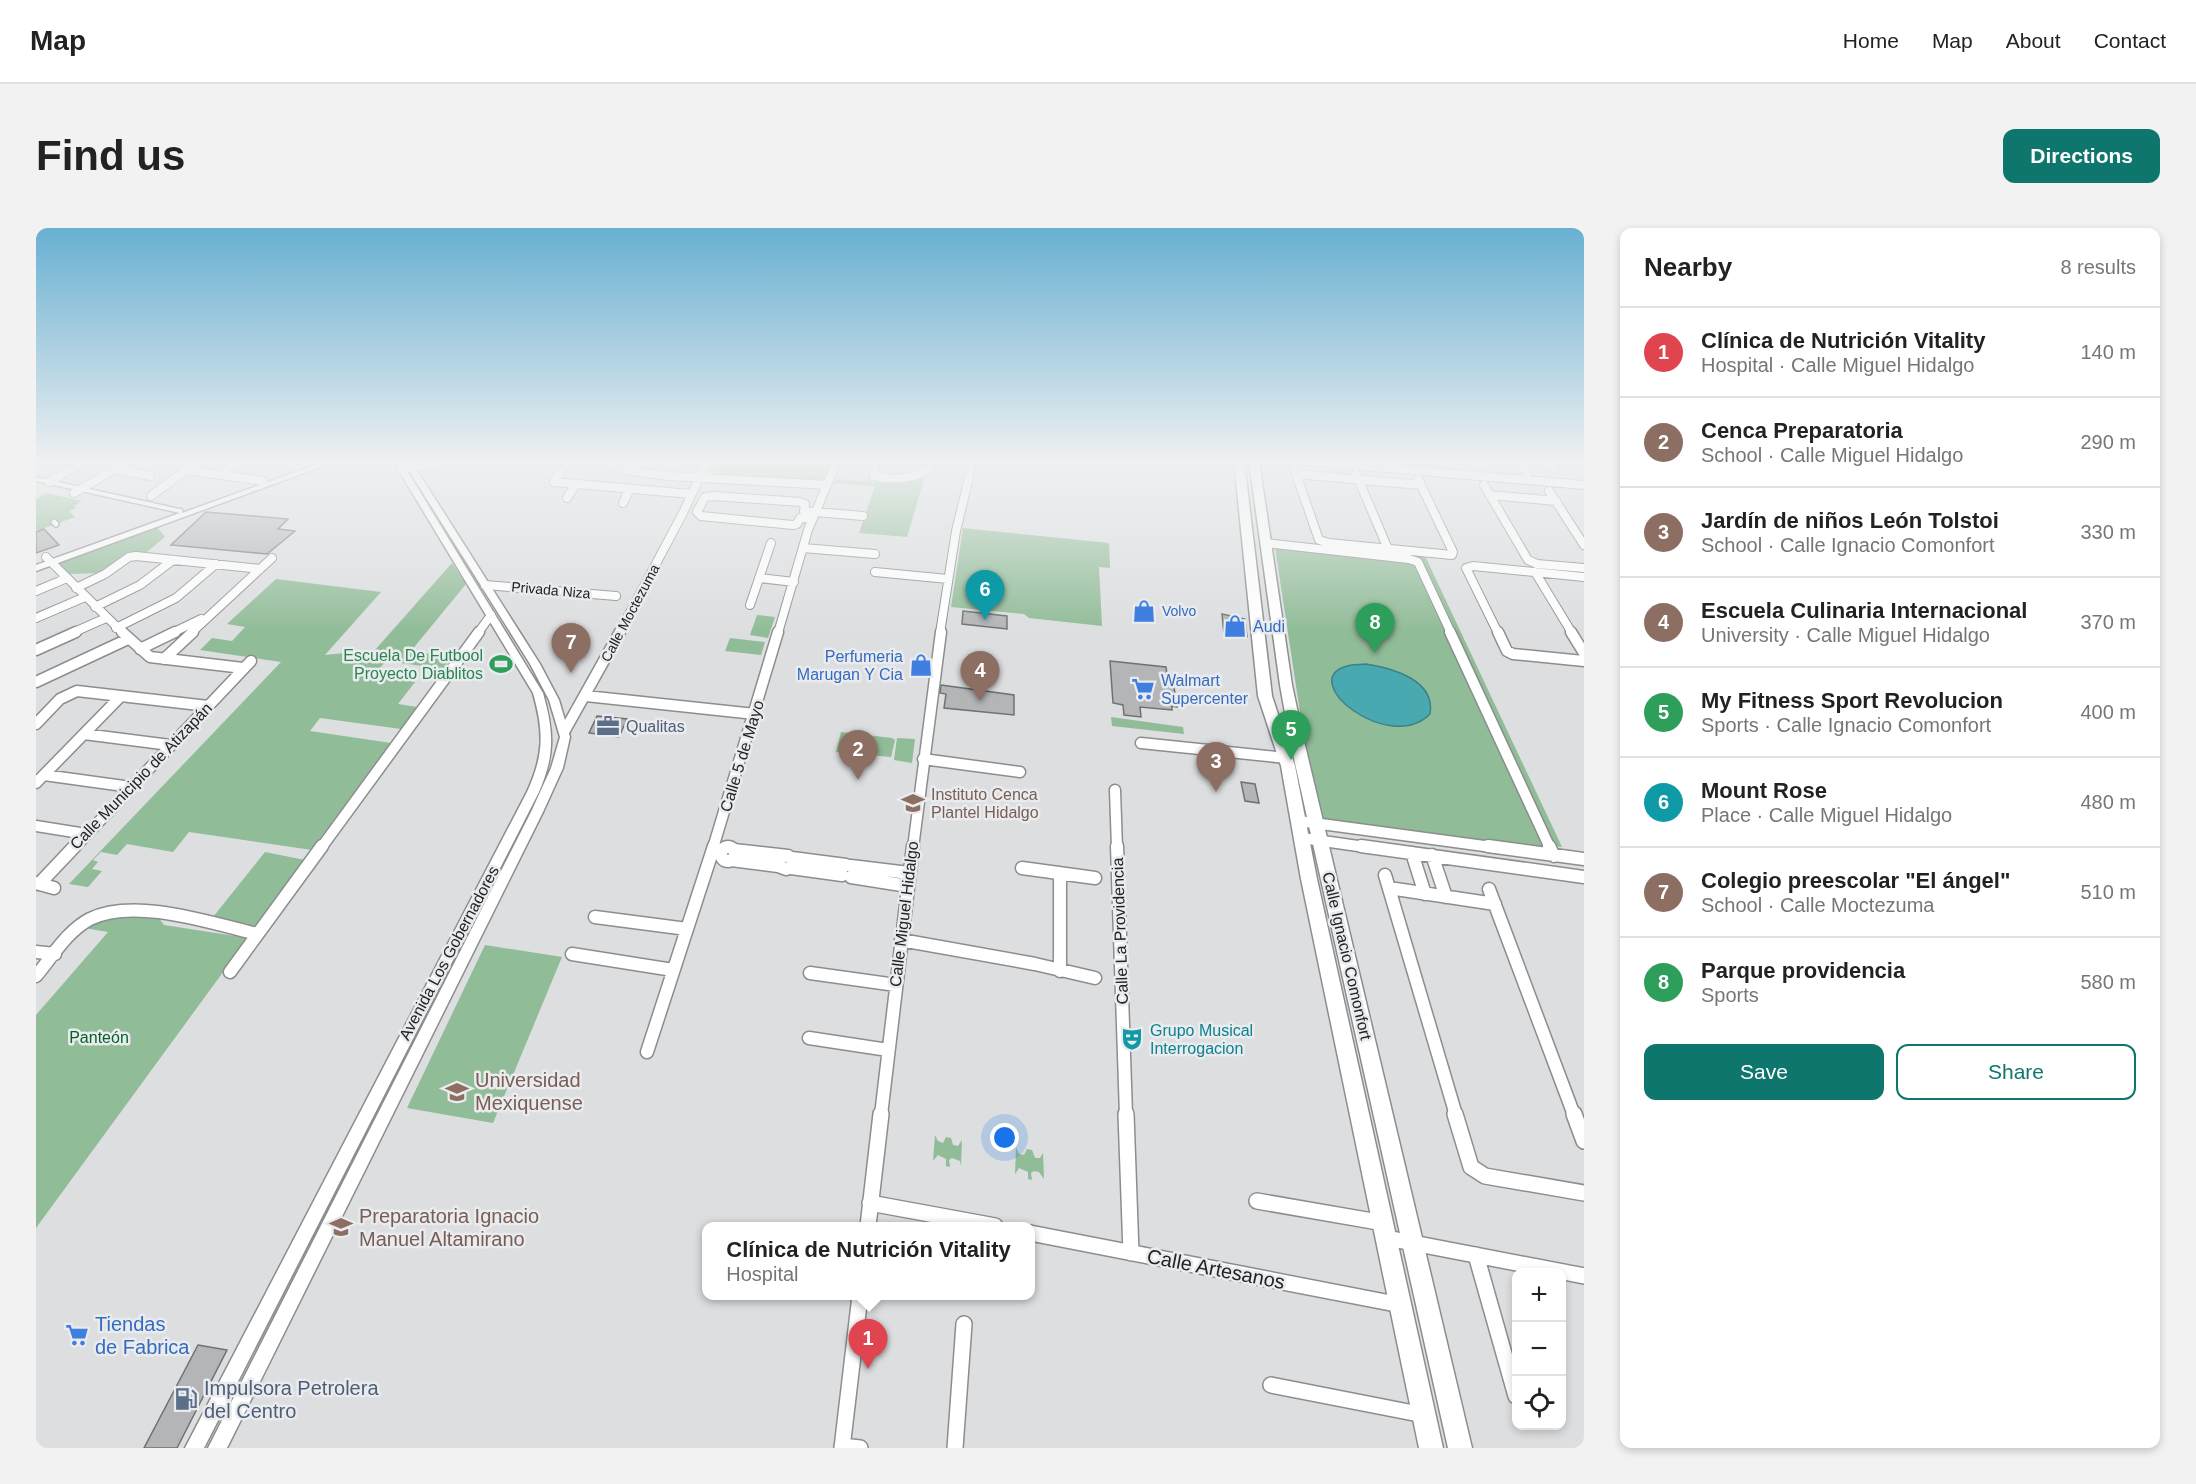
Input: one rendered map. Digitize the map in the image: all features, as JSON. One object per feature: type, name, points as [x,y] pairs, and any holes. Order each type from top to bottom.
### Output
[{"type":"main road","name":"Calle Ignacio Comonfort","points":[[1245,518],[1264,696],[1309,831],[1412,1242],[1460,1448]]},
{"type":"main road","name":"Calle Ignacio Comonfort","points":[[1262,518],[1309,831],[1386,1230],[1431,1448]]},
{"type":"street","points":[[36,568],[48,560],[159,518]]},
{"type":"street","points":[[36,561],[48,560],[169,518]]},
{"type":"street","name":"Avenida Los Gobernadores","points":[[194,1448],[541,776],[548,747],[548,725],[538,693],[491,615],[472,573],[437,518]]},
{"type":"street","name":"Calle Moctezuma","points":[[564,732],[586,696],[679,518]]},
{"type":"street","points":[[721,518],[793,525],[797,524],[800,518]]},
{"type":"street","name":"Calle 5 de Mayo","points":[[647,1052],[755,714],[813,518]]},
{"type":"street","name":"Calle Miguel Hidalgo","points":[[868,1222],[923,759],[948,579],[961,518]]},
{"type":"street","points":[[1311,518],[1319,540],[1453,554],[1436,518]]},
{"type":"street","points":[[1374,518],[1388,549]]},
{"type":"street","points":[[1504,518],[1528,560],[1537,564],[1584,568]]},
{"type":"street","points":[[1567,518],[1584,545]]},
{"type":"street","points":[[750,605],[771,543]]},
{"type":"street","points":[[1265,543],[1409,558],[1418,561],[1554,856]]},
{"type":"street","points":[[803,548],[875,554]]},
{"type":"street","points":[[76,588],[105,574],[129,557],[136,556],[260,569]]},
{"type":"street","points":[[48,560],[128,639],[150,657],[164,659],[272,558]]},
{"type":"street","points":[[95,607],[140,585],[173,560]]},
{"type":"street","points":[[116,628],[176,598],[216,564]]},
{"type":"street","points":[[1584,577],[1473,566],[1466,568],[1507,651],[1513,654],[1584,661]]},
{"type":"street","points":[[875,572],[948,579]]},
{"type":"street","points":[[1534,572],[1584,653]]},
{"type":"street","name":"Avenida Los Gobernadores","points":[[217,1448],[548,789],[561,754],[564,732],[549,690],[485,585],[472,573]]},
{"type":"street","points":[[36,591],[67,578]]},
{"type":"street","points":[[759,578],[794,582]]},
{"type":"street","name":"Privada Niza","points":[[485,585],[616,596]]},
{"type":"street","points":[[36,618],[85,597]]},
{"type":"street","points":[[140,649],[210,615]]},
{"type":"street","points":[[230,972],[491,615]]},
{"type":"street","points":[[36,650],[106,618]]},
{"type":"street","points":[[36,682],[128,639]]},
{"type":"street","name":"Calle Municipio de Atizapán","points":[[37,883],[247,665],[164,659]]},
{"type":"street","points":[[36,724],[60,699],[71,692],[208,706]]},
{"type":"street","points":[[36,783],[121,696]]},
{"type":"street","points":[[586,696],[755,714]]},
{"type":"street","points":[[84,734],[170,745]]},
{"type":"street","points":[[1141,743],[1286,758]]},
{"type":"street","points":[[923,759],[1020,772]]},
{"type":"street","points":[[44,775],[130,787]]},
{"type":"street","name":"Calle La Providencia","points":[[1115,790],[1131,1252]]},
{"type":"street","points":[[36,826],[86,834]]},
{"type":"street","points":[[1309,831],[1414,837],[1584,860]]},
{"type":"street","points":[[1309,831],[1416,853],[1584,877]]},
{"type":"street","points":[[1414,837],[1425,894]]},
{"type":"street","points":[[1453,842],[1458,859]]},
{"type":"street","points":[[733,855],[848,870],[909,873]]},
{"type":"street","points":[[1432,855],[1446,897]]},
{"type":"street","points":[[1022,868],[1095,878]]},
{"type":"street","points":[[848,870],[908,886]]},
{"type":"street","points":[[1059,873],[1060,971]]},
{"type":"street","points":[[1385,875],[1471,1167],[1485,1176],[1584,1193]]},
{"type":"street","points":[[37,883],[54,888]]},
{"type":"street","points":[[1389,888],[1495,904]]},
{"type":"street","points":[[1489,889],[1584,1141]]},
{"type":"street","points":[[36,976],[78,928],[89,920],[105,914],[151,911],[257,934]]},
{"type":"street","points":[[595,917],[687,929]]},
{"type":"street","points":[[465,922],[481,924]]},
{"type":"street","points":[[901,940],[1023,962],[1095,978]]},
{"type":"street","points":[[36,952],[55,954]]},
{"type":"street","points":[[572,954],[673,970]]},
{"type":"street","points":[[810,973],[896,985]]},
{"type":"street","points":[[809,1038],[888,1050]]},
{"type":"street","points":[[1257,1201],[1386,1230],[1412,1242],[1584,1276]]},
{"type":"street","points":[[870,1203],[969,1222]]},
{"type":"street","name":"Calle Artesanos","points":[[1035,1234],[1401,1305]]},
{"type":"street","points":[[1476,1255],[1512,1382]]},
{"type":"street","points":[[860,1300],[842,1447],[860,1448]]},
{"type":"street","points":[[956,1448],[964,1324]]},
{"type":"street","points":[[1271,1385],[1424,1415]]},
{"type":"street","points":[[224,1392],[243,1396]]},
{"type":"green space","points":[[36,518],[72,518],[36,531]]},
{"type":"green space","points":[[864,518],[913,518],[907,537],[859,533]]},
{"type":"green space","points":[[157,527],[165,537],[147,552],[130,552],[102,573],[70,574],[56,563],[59,560]]},
{"type":"green space","points":[[963,528],[1109,543],[1110,568],[1099,567],[1102,626],[1029,618],[1024,614],[951,607]]},
{"type":"green space","points":[[1274,541],[1425,556],[1562,847],[1544,845],[1545,849],[1324,823],[1305,745]]},
{"type":"green space","points":[[452,563],[466,584],[411,651],[454,657],[445,669],[386,661],[374,675],[415,682],[398,704],[417,707],[401,729],[320,718],[310,731],[391,743],[312,850],[189,832],[173,852],[127,844],[117,855],[101,852],[93,860],[98,862],[92,869],[102,871],[88,887],[69,884],[281,662],[200,650],[212,638],[232,641],[245,627],[227,624],[276,579],[381,592],[325,655],[375,650]]},
{"type":"green space","points":[[757,615],[775,617],[768,638],[750,635]]},
{"type":"green space","points":[[730,638],[765,642],[761,655],[725,651]]},
{"type":"green space","points":[[1111,717],[1183,727],[1184,734],[1112,726]]},
{"type":"green space","points":[[841,732],[892,738],[895,740],[891,757],[836,752]]},
{"type":"green space","points":[[897,738],[915,739],[912,763],[894,760]]},
{"type":"green space","points":[[265,852],[305,860],[255,926],[213,917]]},
{"type":"green space","name":"Panteón","points":[[145,914],[158,917],[164,925],[248,938],[36,1228],[36,1015],[108,932],[84,928],[101,920]]},
{"type":"green space","points":[[485,945],[562,957],[493,1123],[407,1108]]},
{"type":"green space","points":[[935,1135],[938,1141],[943,1143],[946,1137],[951,1138],[953,1145],[958,1146],[962,1140],[961,1166],[960,1161],[952,1158],[949,1160],[950,1167],[946,1166],[946,1159],[938,1155],[933,1161]]},
{"type":"green space","points":[[1016,1147],[1019,1154],[1024,1155],[1027,1149],[1032,1150],[1035,1158],[1040,1158],[1043,1153],[1044,1179],[1039,1172],[1034,1171],[1031,1173],[1032,1180],[1028,1179],[1028,1172],[1019,1168],[1015,1174]]},
{"type":"water","points":[[1366,664],[1399,673],[1419,684],[1426,692],[1430,702],[1430,714],[1413,724],[1393,726],[1372,721],[1354,711],[1340,699],[1332,686],[1334,674],[1347,666]]},
{"type":"building","points":[[200,518],[288,519],[278,529],[295,531],[267,554],[171,545]]},
{"type":"building","points":[[44,529],[59,545],[36,553],[36,532]]},
{"type":"building","points":[[963,611],[1007,616],[1007,629],[962,624]]},
{"type":"building","name":"Audi","points":[[1222,614],[1245,619],[1247,637],[1224,634]]},
{"type":"building","name":"Walmart Supercenter","points":[[1110,661],[1166,667],[1167,674],[1172,674],[1177,707],[1172,706],[1172,710],[1140,707],[1141,717],[1124,715],[1123,705],[1113,703]]},
{"type":"building","points":[[941,685],[1014,695],[1014,715],[944,708],[946,694],[940,693]]},
{"type":"building","name":"Qualitas","points":[[597,716],[627,719],[619,737],[589,733]]},
{"type":"building","points":[[1241,782],[1255,784],[1259,803],[1245,801]]},
{"type":"building","name":"Impulsora Petrolera del Centro","points":[[198,1345],[227,1350],[177,1448],[144,1448]]},
{"type":"place","name":"Volvo","points":[[1144,611]]},
{"type":"place","name":"Mount Rose","points":[[985,620]]},
{"type":"place","name":"Audi","points":[[1235,626]]},
{"type":"place","name":"Parque providencia","points":[[1375,653]]},
{"type":"place","name":"Escuela De Futbool Proyecto Diablitos","points":[[501,664]]},
{"type":"place","name":"Perfumeria Marugan Y Cia","points":[[921,665]]},
{"type":"place","name":"Colegio preescolar \"El ángel\"","points":[[571,673]]},
{"type":"place","name":"Walmart Supercenter","points":[[1143,689]]},
{"type":"place","name":"Escuela Culinaria Internacional","points":[[980,701]]},
{"type":"place","name":"Qualitas","points":[[608,726]]},
{"type":"place","name":"My Fitness Sport Revolucion","points":[[1291,760]]},
{"type":"place","name":"Cenca Preparatoria","points":[[858,780]]},
{"type":"place","name":"Jardín de niños León Tolstoi","points":[[1216,792]]},
{"type":"place","name":"Instituto Cenca Plantel Hidalgo","points":[[913,803]]},
{"type":"place","name":"Grupo Musical Interrogacion","points":[[1132,1039]]},
{"type":"place","name":"Universidad Mexiquense","points":[[457,1092]]},
{"type":"place","name":"Preparatoria Ignacio Manuel Altamirano","points":[[341,1227]]},
{"type":"place","name":"Tiendas de Fabrica","points":[[77,1335]]},
{"type":"place","name":"Clínica de Nutrición Vitality","points":[[868,1369]]},
{"type":"place","name":"Impulsora Petrolera del Centro","points":[[186,1399]]}]
